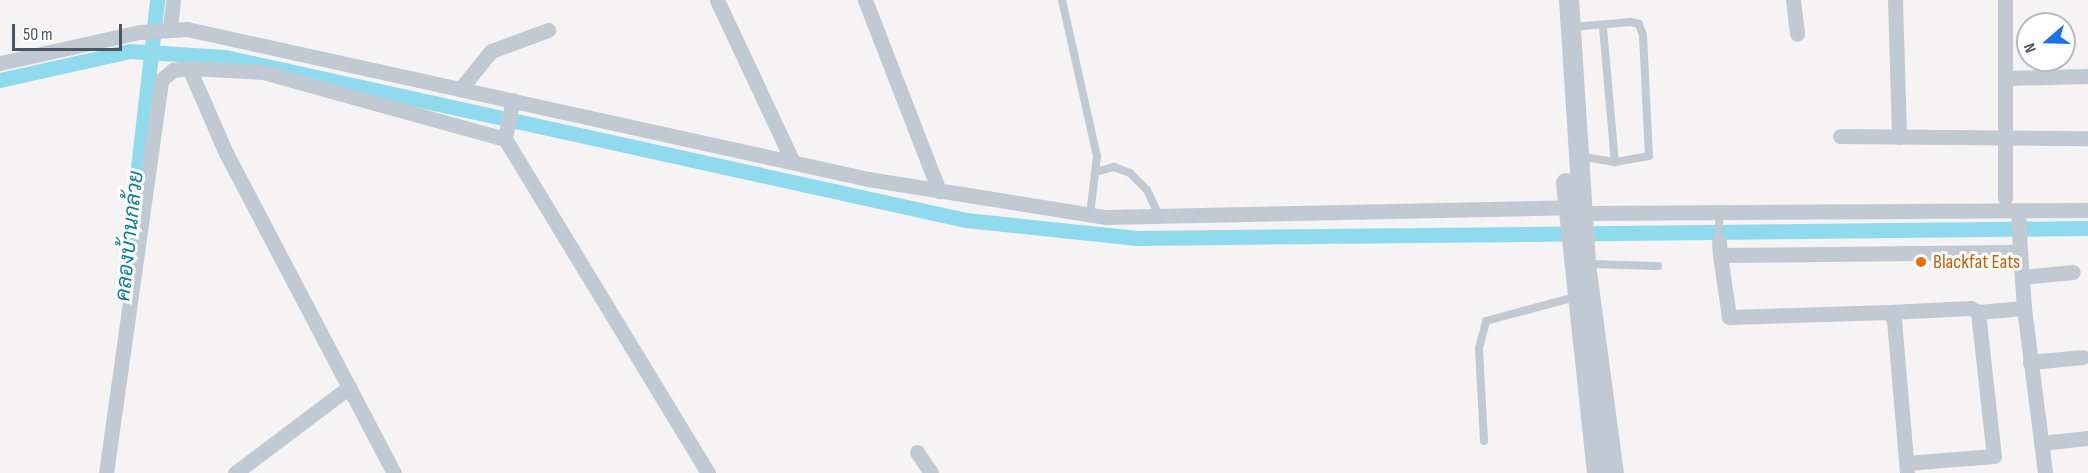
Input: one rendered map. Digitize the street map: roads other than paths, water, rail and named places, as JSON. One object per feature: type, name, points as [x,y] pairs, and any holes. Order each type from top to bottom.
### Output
[{"type":"street","points":[[165,28],[173,0]]},
{"type":"street","points":[[717,0],[793,162]]},
{"type":"street","points":[[865,0],[939,191]]},
{"type":"street","points":[[1557,0],[1577,229],[1614,473]]},
{"type":"street","points":[[1569,0],[1577,156],[1575,297],[1597,473]]},
{"type":"street","points":[[1793,0],[1797,34]]},
{"type":"street","points":[[1895,0],[1899,137]]},
{"type":"street","points":[[2004,0],[2008,138],[2005,198]]},
{"type":"street","points":[[0,63],[165,28],[462,87],[512,104],[793,162],[939,191],[1090,215],[1577,229],[1719,218],[2088,210]]},
{"type":"street","points":[[462,87],[492,51],[548,30]]},
{"type":"street","points":[[189,68],[226,153],[394,473]]},
{"type":"street","points":[[106,473],[156,95],[167,75],[189,68],[263,72],[506,134]]},
{"type":"street","points":[[2006,78],[2088,76]]},
{"type":"street","points":[[512,104],[506,134],[708,473]]},
{"type":"street","points":[[1840,136],[2088,138]]},
{"type":"street","points":[[2018,211],[2024,308],[2045,473]]},
{"type":"street","points":[[2020,251],[1719,249],[1729,317],[1971,308],[1978,312],[2024,308]]},
{"type":"street","points":[[2022,277],[2073,272]]},
{"type":"street","points":[[1888,312],[1894,320],[1907,468],[1994,456],[1978,312]]},
{"type":"street","points":[[2030,362],[2083,357]]},
{"type":"street","points":[[235,473],[349,387]]},
{"type":"street","points":[[2041,443],[2088,438]]},
{"type":"street","points":[[917,452],[931,473]]},
{"type":"lane","points":[[1062,0],[1078,55],[1096,172],[1090,215]]},
{"type":"lane","points":[[1570,27],[1603,28],[1631,22],[1639,24],[1643,35],[1649,156],[1615,162],[1577,156]]},
{"type":"lane","points":[[1603,28],[1615,162]]},
{"type":"lane","points":[[1096,172],[1114,167],[1130,173],[1147,190],[1159,216]]},
{"type":"lane","points":[[1719,218],[1719,249]]},
{"type":"lane","points":[[1577,229],[1658,266]]},
{"type":"lane","points":[[1484,441],[1479,348],[1486,321],[1575,297]]},
{"type":"waterway","name":"คลองบ้านกล้วย","points":[[124,291],[157,0]]},
{"type":"waterway","points":[[0,80],[130,51],[225,57],[966,220],[1137,238],[2088,228]]},
{"type":"place","name":"Blackfat Eats","points":[[1921,262]]}]
